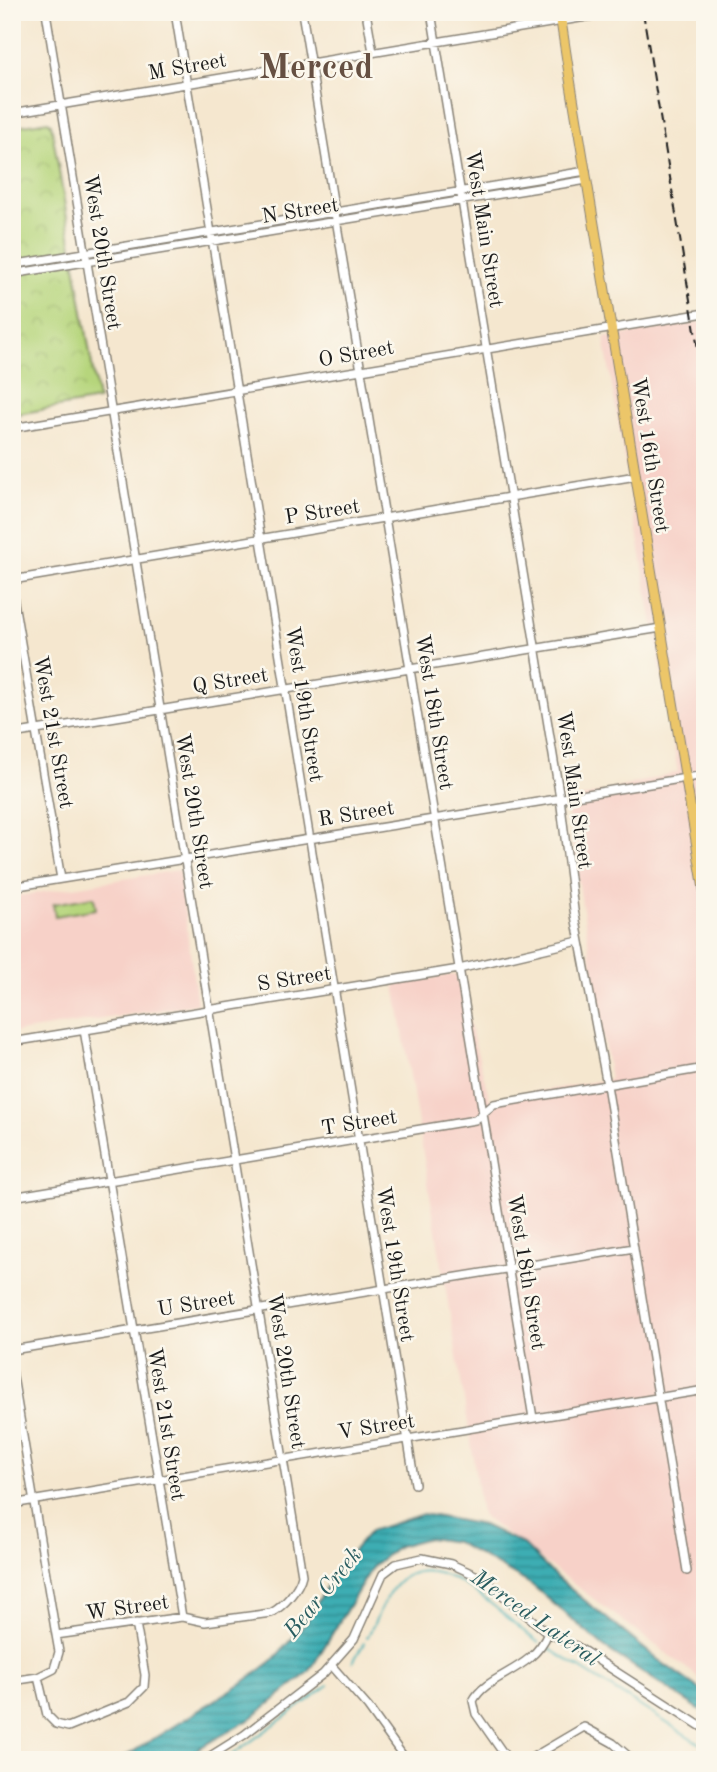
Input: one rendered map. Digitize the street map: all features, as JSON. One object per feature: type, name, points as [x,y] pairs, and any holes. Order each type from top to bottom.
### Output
[{"type":"main road","name":"West 16th Street","points":[[560,15],[705,895]]},
{"type":"street","name":"West 20th Street","points":[[46,12],[302,1575],[300,1583],[279,1608]]},
{"type":"street","name":"West 19th Street","points":[[175,12],[415,1484]]},
{"type":"street","name":"West 18th Street","points":[[302,12],[533,1418]]},
{"type":"street","points":[[366,12],[373,52]]},
{"type":"street","name":"West Main Street","points":[[431,12],[536,647],[579,941],[607,1085],[687,1571]]},
{"type":"street","name":"M Street","points":[[12,113],[436,41],[560,15],[616,12]]},
{"type":"street","name":"N Street","points":[[14,262],[460,191],[586,176]]},
{"type":"street","name":"N Street","points":[[18,274],[462,201],[586,176]]},
{"type":"street","points":[[12,286],[18,274],[14,262]]},
{"type":"street","name":"O Street","points":[[12,428],[705,313]]},
{"type":"street","name":"P Street","points":[[12,580],[636,476]]},
{"type":"street","name":"West 21st Street","points":[[12,590],[61,879]]},
{"type":"street","name":"Q Street","points":[[12,734],[661,628]]},
{"type":"street","name":"R Street","points":[[12,887],[705,775]]},
{"type":"street","name":"S Street","points":[[12,1042],[459,969],[579,941]]},
{"type":"street","name":"West 21st Street","points":[[84,1030],[181,1617]]},
{"type":"street","name":"T Street","points":[[12,1197],[475,1120],[494,1104],[705,1068]]},
{"type":"street","name":"U Street","points":[[12,1350],[634,1248]]},
{"type":"street","points":[[12,1370],[58,1661],[54,1669],[38,1677],[12,1681]]},
{"type":"street","name":"V Street","points":[[12,1504],[705,1390]]},
{"type":"street","points":[[204,1760],[242,1736],[332,1666],[354,1639],[379,1579],[388,1569],[410,1559],[438,1560],[474,1574],[546,1637],[576,1646],[705,1729]]},
{"type":"street","name":"W Street","points":[[56,1635],[181,1617],[205,1622],[271,1613],[279,1608]]},
{"type":"street","points":[[38,1677],[47,1715],[56,1724],[68,1727],[129,1702],[144,1687],[145,1675],[136,1623]]},
{"type":"street","points":[[508,1760],[476,1714],[473,1701],[539,1650],[546,1637]]},
{"type":"street","points":[[332,1666],[368,1707],[406,1760]]},
{"type":"street","points":[[528,1760],[584,1727],[613,1743],[633,1760]]},
{"type":"shaded area","points":[[705,321],[705,1682],[481,1515],[395,985],[456,974],[490,1100],[610,1079],[566,802],[678,772],[604,338]]},
{"type":"shaded area","points":[[179,870],[197,1004],[12,1033],[12,897]]},
{"type":"green space","points":[[48,121],[51,124],[98,400],[12,415],[12,127]]},
{"type":"green space","points":[[94,897],[96,909],[55,916],[53,904]]},
{"type":"water","points":[[423,1514],[483,1525],[523,1544],[557,1578],[657,1659],[705,1693],[705,1713],[604,1647],[532,1585],[456,1542],[428,1538],[398,1546],[373,1566],[309,1672],[249,1720],[178,1760],[120,1760],[247,1680],[272,1661],[306,1623],[334,1573],[370,1531]]},
{"type":"waterway","name":"Merced Lateral","points":[[367,1638],[383,1603],[396,1585],[412,1573],[430,1571],[469,1588],[538,1642]]},
{"type":"waterway","name":"Merced Lateral","points":[[353,1662],[364,1643]]},
{"type":"waterway","name":"Merced Lateral","points":[[543,1645],[705,1747]]},
{"type":"waterway","name":"Merced Lateral","points":[[225,1760],[329,1685]]},
{"type":"railway","points":[[643,12],[705,392]]},
{"type":"district","name":"Merced","points":[[316,66]]},
{"type":"water label","name":"Bear Creek","points":[[322,1592]]}]
